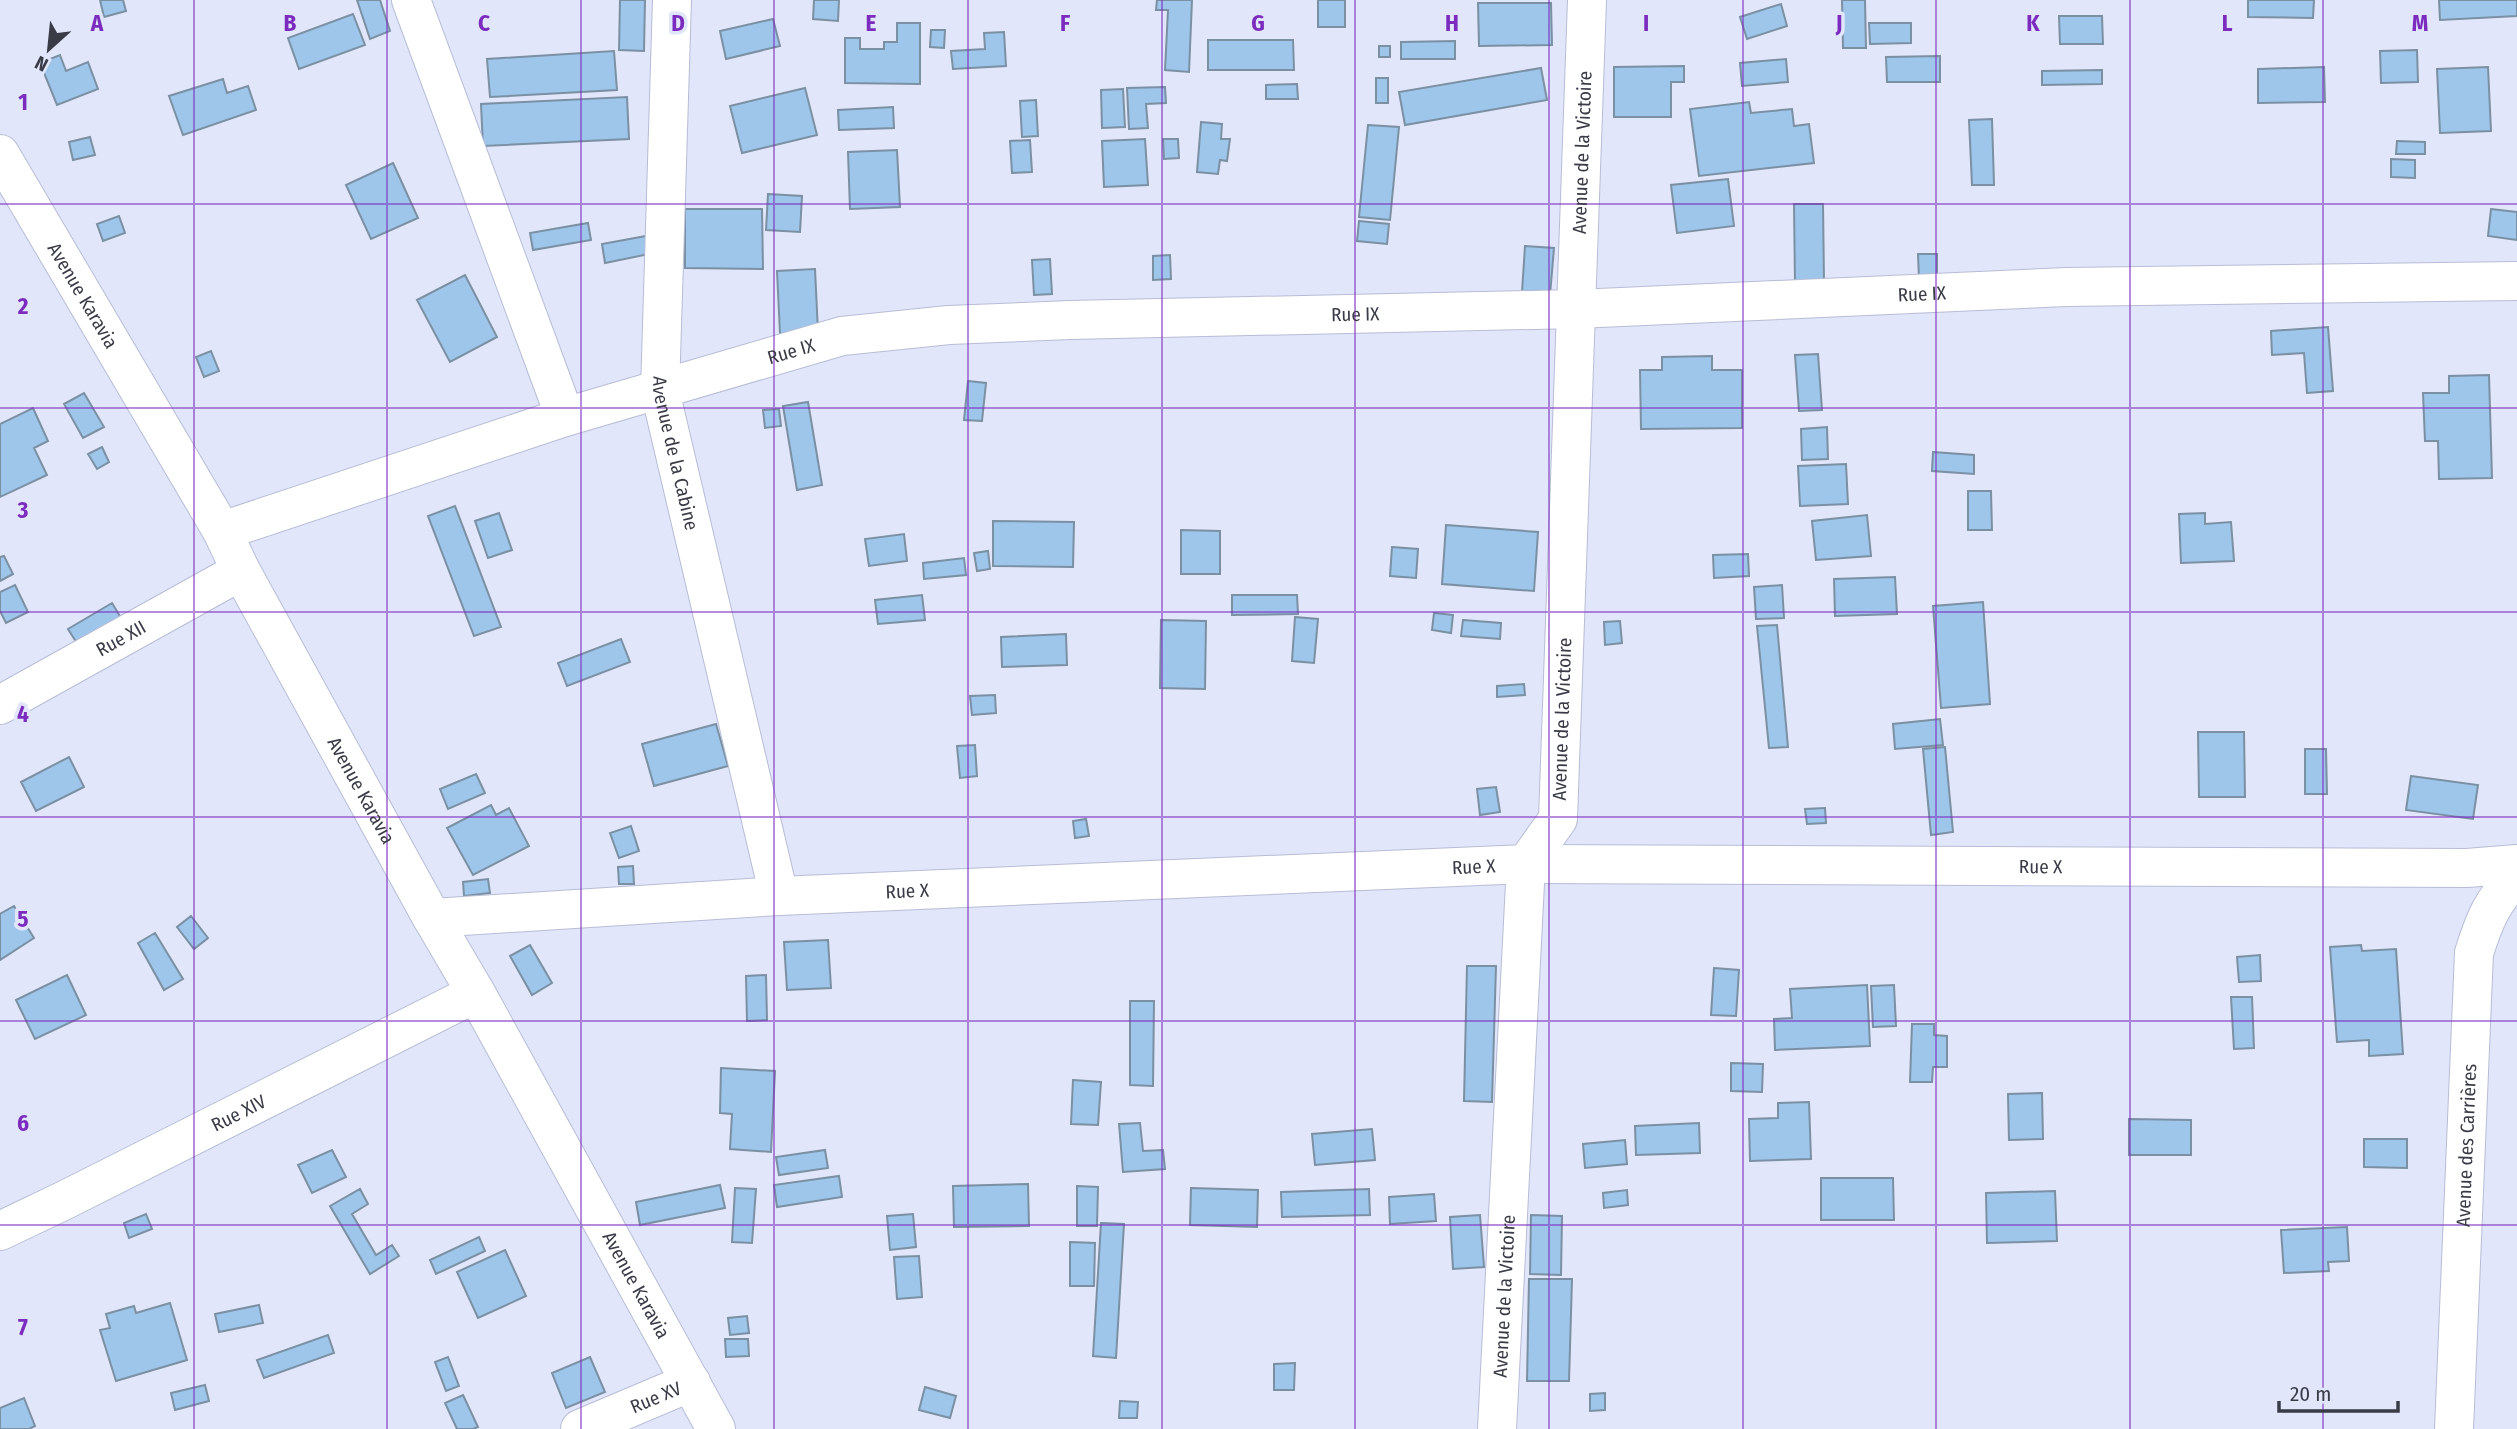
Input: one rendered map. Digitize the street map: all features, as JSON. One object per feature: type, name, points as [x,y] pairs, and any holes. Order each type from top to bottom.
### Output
[{"type":"street","points":[[411,0],[565,417]]},
{"type":"street","name":"Avenue de la Cabine","points":[[672,0],[660,391],[779,896]]},
{"type":"street","name":"Avenue de la Victoire","points":[[1497,1429],[1526,864],[1558,819],[1587,0]]},
{"type":"street","name":"Avenue Karavia","points":[[5,171],[222,531],[241,571],[716,1429]]},
{"type":"street","name":"Rue IX","points":[[222,531],[565,417],[842,336],[949,325],[1097,319],[1577,309],[2067,287],[2517,281]]},
{"type":"street","name":"Rue XII","points":[[0,705],[241,571]]},
{"type":"street","name":"Rue X","points":[[432,918],[779,896],[1526,864],[2440,867],[2517,864]]},
{"type":"street","name":"Avenue des Carrières","points":[[2454,1429],[2474,953],[2496,898],[2517,875]]},
{"type":"street","name":"Rue XIV","points":[[0,1231],[476,993]]},
{"type":"street","name":"Rue XV","points":[[580,1429],[691,1382]]},
{"type":"building","points":[[100,0],[123,0],[126,11],[104,17]]},
{"type":"building","points":[[357,0],[380,0],[390,31],[370,39]]},
{"type":"building","points":[[620,0],[645,0],[644,51],[619,50]]},
{"type":"building","points":[[814,0],[839,0],[838,21],[813,19]]},
{"type":"building","points":[[1157,0],[1192,0],[1189,72],[1165,70],[1168,10],[1156,10]]},
{"type":"building","points":[[1318,0],[1345,0],[1345,27],[1318,27]]},
{"type":"building","points":[[1842,0],[1865,0],[1866,48],[1843,48]]},
{"type":"building","points":[[2248,0],[2314,0],[2313,18],[2248,17]]},
{"type":"building","points":[[2439,0],[2517,0],[2517,16],[2440,20]]},
{"type":"building","points":[[1478,3],[1551,3],[1552,45],[1479,46]]},
{"type":"building","points":[[1781,4],[1787,26],[1747,39],[1740,17]]},
{"type":"building","points":[[353,14],[365,45],[299,69],[288,38]]},
{"type":"building","points":[[2059,16],[2102,16],[2103,44],[2060,44]]},
{"type":"building","points":[[773,19],[780,46],[726,59],[720,31]]},
{"type":"building","points":[[897,23],[920,23],[920,84],[845,83],[845,38],[860,38],[860,49],[884,49],[884,42],[897,42]]},
{"type":"building","points":[[1869,23],[1911,23],[1911,43],[1870,44]]},
{"type":"building","points":[[931,30],[945,30],[944,48],[930,47]]},
{"type":"building","points":[[1004,32],[1006,66],[953,69],[951,51],[985,49],[984,33]]},
{"type":"building","points":[[1208,40],[1293,40],[1294,70],[1208,70]]},
{"type":"building","points":[[1455,41],[1455,59],[1401,59],[1401,42]]},
{"type":"building","points":[[1379,46],[1390,46],[1390,57],[1379,57]]},
{"type":"building","points":[[2417,50],[2418,82],[2381,83],[2380,51]]},
{"type":"building","points":[[614,51],[617,90],[490,97],[487,59]]},
{"type":"building","points":[[60,55],[66,71],[88,62],[98,89],[57,105],[40,63]]},
{"type":"building","points":[[1940,56],[1940,82],[1887,82],[1886,57]]},
{"type":"building","points":[[1786,59],[1788,82],[1742,86],[1740,63]]},
{"type":"building","points":[[1684,66],[1684,82],[1671,82],[1671,117],[1614,117],[1614,67]]},
{"type":"building","points":[[2324,67],[2325,102],[2258,103],[2258,69]]},
{"type":"building","points":[[2488,67],[2491,131],[2440,133],[2437,69]]},
{"type":"building","points":[[1541,68],[1547,100],[1405,125],[1399,92]]},
{"type":"building","points":[[2102,70],[2102,84],[2042,85],[2042,71]]},
{"type":"building","points":[[1376,78],[1388,78],[1388,103],[1376,103]]},
{"type":"building","points":[[223,79],[227,93],[248,86],[256,110],[183,135],[169,96]]},
{"type":"building","points":[[1297,84],[1298,99],[1266,99],[1266,85]]},
{"type":"building","points":[[1165,87],[1166,103],[1146,104],[1148,128],[1129,129],[1127,88]]},
{"type":"building","points":[[805,88],[817,135],[742,153],[730,106]]},
{"type":"building","points":[[1123,89],[1125,127],[1102,128],[1101,90]]},
{"type":"building","points":[[627,97],[629,139],[483,146],[481,104]]},
{"type":"building","points":[[1036,100],[1038,136],[1022,137],[1020,101]]},
{"type":"building","points":[[1749,102],[1751,113],[1792,109],[1794,126],[1809,124],[1814,163],[1699,176],[1690,109]]},
{"type":"building","points":[[893,107],[894,128],[839,130],[838,110]]},
{"type":"building","points":[[1992,119],[1994,185],[1972,185],[1969,120]]},
{"type":"building","points":[[1201,122],[1222,124],[1221,139],[1230,139],[1227,161],[1220,160],[1218,174],[1197,172]]},
{"type":"building","points":[[1368,125],[1399,127],[1390,220],[1359,217]]},
{"type":"building","points":[[90,137],[95,155],[73,160],[69,142]]},
{"type":"building","points":[[1145,139],[1148,185],[1104,187],[1102,141]]},
{"type":"building","points":[[1163,139],[1178,139],[1179,158],[1164,159]]},
{"type":"building","points":[[1030,140],[1032,172],[1012,173],[1010,141]]},
{"type":"building","points":[[2397,141],[2425,142],[2425,154],[2396,154]]},
{"type":"building","points":[[897,150],[900,207],[850,209],[848,152]]},
{"type":"building","points":[[2391,159],[2415,160],[2415,178],[2391,177]]},
{"type":"building","points":[[393,163],[418,218],[371,239],[346,185]]},
{"type":"building","points":[[1728,179],[1734,226],[1677,233],[1671,185]]},
{"type":"building","points":[[768,194],[802,196],[800,232],[766,230]]},
{"type":"building","points":[[1794,204],[1823,204],[1824,283],[1795,283]]},
{"type":"building","points":[[685,209],[762,209],[763,269],[685,268]]},
{"type":"building","points":[[2491,209],[2517,212],[2517,240],[2488,236]]},
{"type":"building","points":[[119,216],[125,233],[103,241],[97,224]]},
{"type":"building","points":[[1359,221],[1389,224],[1387,244],[1357,241]]},
{"type":"building","points":[[588,223],[591,240],[533,250],[530,233]]},
{"type":"building","points":[[646,236],[649,254],[605,263],[602,244]]},
{"type":"building","points":[[1525,246],[1554,248],[1550,295],[1522,292]]},
{"type":"building","points":[[1918,254],[1937,254],[1937,279],[1919,279]]},
{"type":"building","points":[[1170,255],[1171,279],[1153,280],[1153,256]]},
{"type":"building","points":[[1050,259],[1052,294],[1034,295],[1032,260]]},
{"type":"building","points":[[815,269],[818,332],[780,334],[777,271]]},
{"type":"building","points":[[465,275],[497,337],[450,362],[417,300]]},
{"type":"building","points":[[2328,327],[2333,391],[2307,393],[2304,353],[2272,355],[2271,331]]},
{"type":"building","points":[[211,351],[219,371],[204,377],[196,357]]},
{"type":"building","points":[[1818,354],[1822,410],[1799,411],[1795,355]]},
{"type":"building","points":[[1712,356],[1712,370],[1742,370],[1742,428],[1641,429],[1640,370],[1662,370],[1662,357]]},
{"type":"building","points":[[2489,375],[2492,478],[2439,479],[2438,441],[2425,441],[2423,393],[2449,393],[2449,376]]},
{"type":"building","points":[[968,381],[986,383],[982,421],[964,420]]},
{"type":"building","points":[[84,393],[104,427],[83,438],[64,404]]},
{"type":"building","points":[[808,402],[822,485],[797,490],[783,406]]},
{"type":"building","points":[[33,408],[48,441],[34,448],[47,475],[0,497],[0,424]]},
{"type":"building","points":[[779,409],[781,426],[765,428],[763,410]]},
{"type":"building","points":[[1827,427],[1828,459],[1802,460],[1801,429]]},
{"type":"building","points":[[102,447],[109,462],[97,469],[88,454]]},
{"type":"building","points":[[1933,452],[1974,455],[1974,474],[1932,471]]},
{"type":"building","points":[[1846,464],[1848,504],[1800,506],[1798,466]]},
{"type":"building","points":[[1968,491],[1991,491],[1992,530],[1968,530]]},
{"type":"building","points":[[455,506],[501,627],[474,636],[428,516]]},
{"type":"building","points":[[499,513],[512,550],[488,558],[475,521]]},
{"type":"building","points":[[2205,513],[2205,524],[2231,522],[2234,561],[2181,563],[2179,514]]},
{"type":"building","points":[[1867,515],[1871,556],[1816,560],[1812,521]]},
{"type":"building","points":[[993,521],[1074,522],[1073,567],[993,566]]},
{"type":"building","points":[[1446,525],[1538,532],[1534,591],[1442,584]]},
{"type":"building","points":[[1181,530],[1220,531],[1220,574],[1181,574]]},
{"type":"building","points":[[904,534],[907,561],[869,566],[865,539]]},
{"type":"building","points":[[1392,547],[1418,549],[1416,578],[1390,576]]},
{"type":"building","points":[[988,551],[990,569],[977,571],[974,553]]},
{"type":"building","points":[[1748,554],[1749,576],[1714,578],[1713,555]]},
{"type":"building","points":[[4,556],[13,574],[0,581],[0,557]]},
{"type":"building","points":[[964,558],[966,575],[924,579],[923,563]]},
{"type":"building","points":[[1895,577],[1897,614],[1835,616],[1834,579]]},
{"type":"building","points":[[15,585],[28,612],[6,623],[0,611],[0,592]]},
{"type":"building","points":[[1782,585],[1784,618],[1756,619],[1754,587]]},
{"type":"building","points":[[922,595],[925,620],[878,624],[875,600]]},
{"type":"building","points":[[1232,595],[1297,595],[1298,614],[1232,615]]},
{"type":"building","points":[[1983,602],[1990,704],[1941,708],[1933,606]]},
{"type":"building","points":[[112,603],[124,623],[80,648],[68,629]]},
{"type":"building","points":[[1434,613],[1453,615],[1451,633],[1432,630]]},
{"type":"building","points":[[1295,617],[1318,619],[1314,663],[1292,661]]},
{"type":"building","points":[[1161,620],[1206,621],[1205,689],[1160,688]]},
{"type":"building","points":[[1463,620],[1501,623],[1500,639],[1461,636]]},
{"type":"building","points":[[1620,621],[1622,643],[1605,645],[1604,622]]},
{"type":"building","points":[[1777,625],[1788,747],[1769,748],[1757,626]]},
{"type":"building","points":[[1066,634],[1067,665],[1002,667],[1001,637]]},
{"type":"building","points":[[621,639],[630,662],[567,686],[558,663]]},
{"type":"building","points":[[1524,684],[1525,695],[1497,697],[1497,686]]},
{"type":"building","points":[[995,695],[996,713],[972,715],[970,696]]},
{"type":"building","points":[[1940,719],[1943,745],[1895,749],[1893,724]]},
{"type":"building","points":[[716,724],[728,766],[654,786],[642,744]]},
{"type":"building","points":[[2198,732],[2244,732],[2245,797],[2199,797]]},
{"type":"building","points":[[975,745],[977,776],[960,778],[957,746]]},
{"type":"building","points":[[1945,747],[1953,832],[1931,835],[1923,749]]},
{"type":"building","points":[[2305,749],[2326,749],[2327,794],[2305,794]]},
{"type":"building","points":[[69,757],[84,787],[36,811],[21,782]]},
{"type":"building","points":[[476,774],[485,793],[448,809],[440,789]]},
{"type":"building","points":[[2411,776],[2478,785],[2473,819],[2406,810]]},
{"type":"building","points":[[1496,787],[1500,812],[1480,815],[1477,789]]},
{"type":"building","points":[[491,805],[496,815],[509,808],[529,846],[473,875],[447,828]]},
{"type":"building","points":[[1825,808],[1826,823],[1807,824],[1805,809]]},
{"type":"building","points":[[1086,819],[1089,836],[1075,838],[1073,821]]},
{"type":"building","points":[[631,826],[639,851],[619,858],[610,833]]},
{"type":"building","points":[[633,866],[634,884],[619,884],[618,867]]},
{"type":"building","points":[[488,879],[490,893],[464,896],[463,882]]},
{"type":"building","points":[[14,906],[34,938],[0,960],[0,914]]},
{"type":"building","points":[[191,916],[208,938],[194,949],[177,927]]},
{"type":"building","points":[[155,933],[183,979],[164,990],[138,943]]},
{"type":"building","points":[[828,940],[831,988],[787,990],[784,942]]},
{"type":"building","points":[[530,945],[552,983],[532,995],[510,956]]},
{"type":"building","points":[[2361,945],[2362,951],[2396,949],[2403,1054],[2369,1056],[2369,1040],[2337,1042],[2330,947]]},
{"type":"building","points":[[2260,955],[2261,981],[2239,982],[2237,957]]},
{"type":"building","points":[[1467,966],[1496,966],[1492,1102],[1464,1101]]},
{"type":"building","points":[[1714,968],[1739,970],[1736,1016],[1711,1015]]},
{"type":"building","points":[[67,975],[86,1015],[35,1039],[16,1000]]},
{"type":"building","points":[[766,975],[767,1020],[747,1021],[746,976]]},
{"type":"building","points":[[1867,985],[1870,1046],[1775,1050],[1774,1019],[1792,1018],[1790,989]]},
{"type":"building","points":[[1894,985],[1896,1026],[1873,1027],[1871,986]]},
{"type":"building","points":[[2231,997],[2252,997],[2254,1048],[2234,1049]]},
{"type":"building","points":[[1130,1001],[1154,1001],[1153,1086],[1130,1085]]},
{"type":"building","points":[[1912,1024],[1934,1024],[1934,1035],[1947,1036],[1947,1067],[1933,1067],[1932,1082],[1910,1082]]},
{"type":"building","points":[[1731,1063],[1763,1064],[1762,1092],[1731,1091]]},
{"type":"building","points":[[721,1068],[775,1071],[771,1152],[730,1149],[732,1114],[720,1113]]},
{"type":"building","points":[[1073,1080],[1101,1082],[1098,1125],[1071,1124]]},
{"type":"building","points":[[2042,1093],[2043,1139],[2009,1140],[2008,1094]]},
{"type":"building","points":[[1809,1102],[1811,1159],[1750,1161],[1749,1119],[1778,1118],[1778,1103]]},
{"type":"building","points":[[2129,1119],[2191,1120],[2191,1155],[2129,1155]]},
{"type":"building","points":[[1140,1123],[1143,1151],[1163,1150],[1165,1169],[1123,1172],[1119,1124]]},
{"type":"building","points":[[1699,1123],[1700,1153],[1636,1155],[1635,1126]]},
{"type":"building","points":[[1372,1129],[1375,1160],[1315,1165],[1312,1134]]},
{"type":"building","points":[[2364,1139],[2407,1139],[2407,1168],[2364,1167]]},
{"type":"building","points":[[1625,1140],[1627,1164],[1585,1168],[1583,1144]]},
{"type":"building","points":[[332,1150],[346,1177],[312,1193],[298,1165]]},
{"type":"building","points":[[825,1150],[828,1168],[779,1175],[776,1157]]},
{"type":"building","points":[[839,1176],[842,1197],[777,1207],[774,1185]]},
{"type":"building","points":[[1821,1178],[1893,1178],[1894,1220],[1821,1220]]},
{"type":"building","points":[[1028,1184],[1029,1226],[954,1227],[953,1186]]},
{"type":"building","points":[[720,1185],[725,1208],[640,1225],[636,1202]]},
{"type":"building","points":[[1077,1186],[1098,1187],[1097,1226],[1077,1226]]},
{"type":"building","points":[[735,1188],[756,1189],[752,1243],[732,1242]]},
{"type":"building","points":[[1191,1188],[1258,1190],[1257,1227],[1190,1225]]},
{"type":"building","points":[[360,1189],[368,1204],[352,1214],[376,1255],[392,1245],[399,1256],[370,1274],[330,1206]]},
{"type":"building","points":[[1369,1189],[1370,1215],[1282,1217],[1281,1192]]},
{"type":"building","points":[[1627,1190],[1628,1205],[1604,1208],[1603,1193]]},
{"type":"building","points":[[2055,1191],[2057,1241],[1987,1243],[1986,1193]]},
{"type":"building","points":[[1434,1194],[1436,1221],[1390,1224],[1389,1197]]},
{"type":"building","points":[[146,1214],[152,1229],[129,1238],[124,1223]]},
{"type":"building","points":[[913,1214],[916,1247],[890,1250],[887,1216]]},
{"type":"building","points":[[1480,1215],[1484,1267],[1453,1269],[1450,1217]]},
{"type":"building","points":[[1531,1215],[1562,1216],[1561,1275],[1530,1274]]},
{"type":"building","points":[[1101,1223],[1124,1224],[1116,1358],[1093,1356]]},
{"type":"building","points":[[2347,1227],[2349,1261],[2328,1262],[2329,1271],[2284,1273],[2281,1230]]},
{"type":"building","points":[[479,1237],[485,1251],[436,1274],[430,1260]]},
{"type":"building","points":[[1070,1242],[1095,1243],[1094,1286],[1070,1286]]},
{"type":"building","points":[[505,1250],[526,1296],[478,1318],[457,1272]]},
{"type":"building","points":[[919,1256],[922,1297],[897,1299],[894,1257]]},
{"type":"building","points":[[1529,1279],[1572,1279],[1569,1381],[1527,1381]]},
{"type":"building","points":[[170,1303],[187,1360],[116,1381],[100,1330],[110,1328],[106,1314],[134,1306],[136,1313]]},
{"type":"building","points":[[259,1305],[263,1323],[219,1332],[215,1314]]},
{"type":"building","points":[[747,1316],[749,1333],[730,1335],[728,1318]]},
{"type":"building","points":[[328,1335],[334,1353],[264,1378],[257,1360]]},
{"type":"building","points":[[725,1339],[748,1339],[749,1356],[726,1357]]},
{"type":"building","points":[[448,1357],[459,1386],[446,1391],[435,1362]]},
{"type":"building","points":[[590,1357],[605,1392],[566,1408],[552,1373]]},
{"type":"building","points":[[1295,1363],[1294,1390],[1274,1390],[1274,1364]]},
{"type":"building","points":[[205,1385],[209,1401],[175,1410],[171,1393]]},
{"type":"building","points":[[925,1387],[956,1396],[950,1418],[919,1410]]},
{"type":"building","points":[[1605,1393],[1605,1410],[1590,1411],[1590,1394]]},
{"type":"building","points":[[463,1395],[478,1427],[473,1429],[457,1429],[445,1403]]},
{"type":"building","points":[[24,1398],[35,1426],[29,1429],[0,1429],[0,1408]]},
{"type":"building","points":[[1120,1401],[1138,1402],[1137,1418],[1119,1418]]}]
